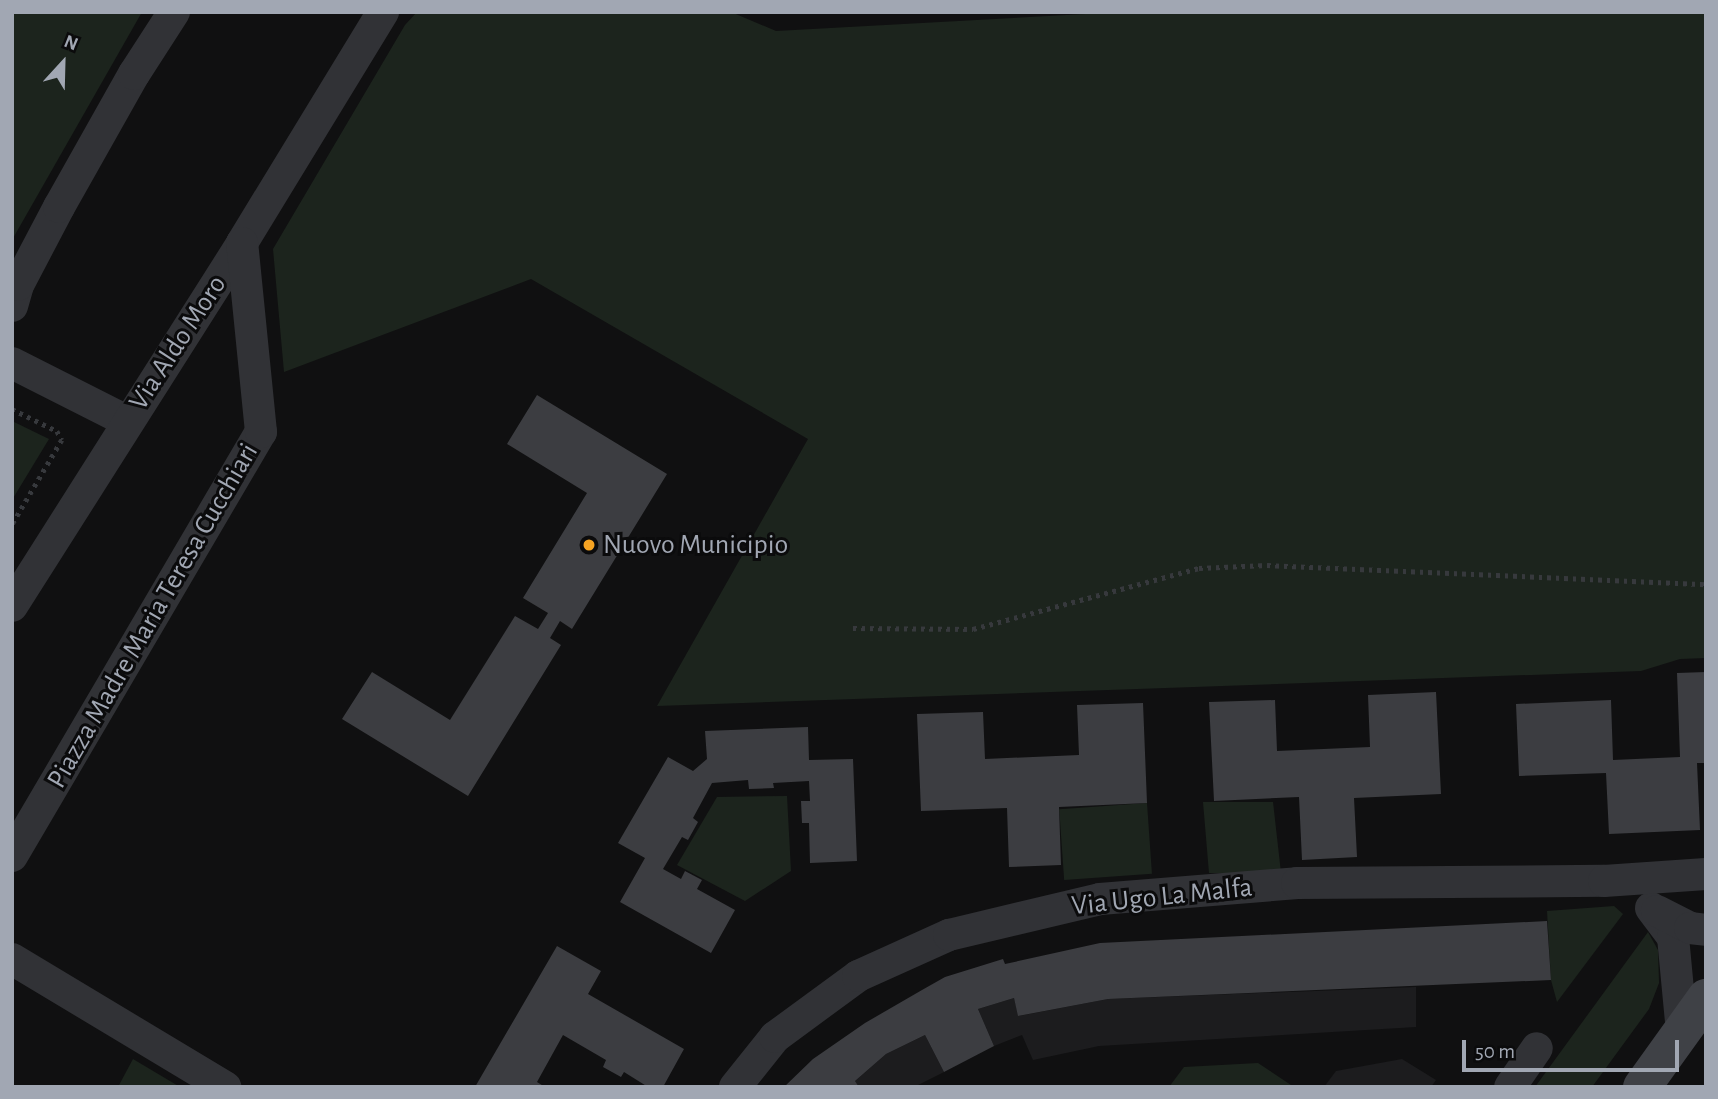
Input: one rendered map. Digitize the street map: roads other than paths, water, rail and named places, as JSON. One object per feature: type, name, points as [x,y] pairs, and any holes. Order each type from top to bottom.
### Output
[{"type":"main road","points":[[1642,1087],[1706,999]]},
{"type":"street","points":[[12,306],[18,285],[59,208],[134,74],[174,12]]},
{"type":"street","name":"Via Aldo Moro","points":[[341,77],[355,12]]},
{"type":"street","name":"Via Aldo Moro","points":[[12,606],[242,243],[383,12]]},
{"type":"street","name":"Piazza Madre Maria Teresa Cucchiari","points":[[12,856],[261,432],[242,243]]},
{"type":"street","points":[[12,363],[127,421]]},
{"type":"street","name":"Via Ugo La Malfa","points":[[735,1087],[775,1037],[858,975],[949,934],[1086,902],[1297,883],[1698,878]]},
{"type":"street","points":[[1604,881],[1690,928],[1706,930]]},
{"type":"street","points":[[1651,908],[1673,937],[1682,1032]]},
{"type":"street","points":[[12,959],[225,1087]]},
{"type":"street","points":[[1510,1087],[1537,1048]]},
{"type":"place","name":"Nuovo Municipio","points":[[589,545]]}]
